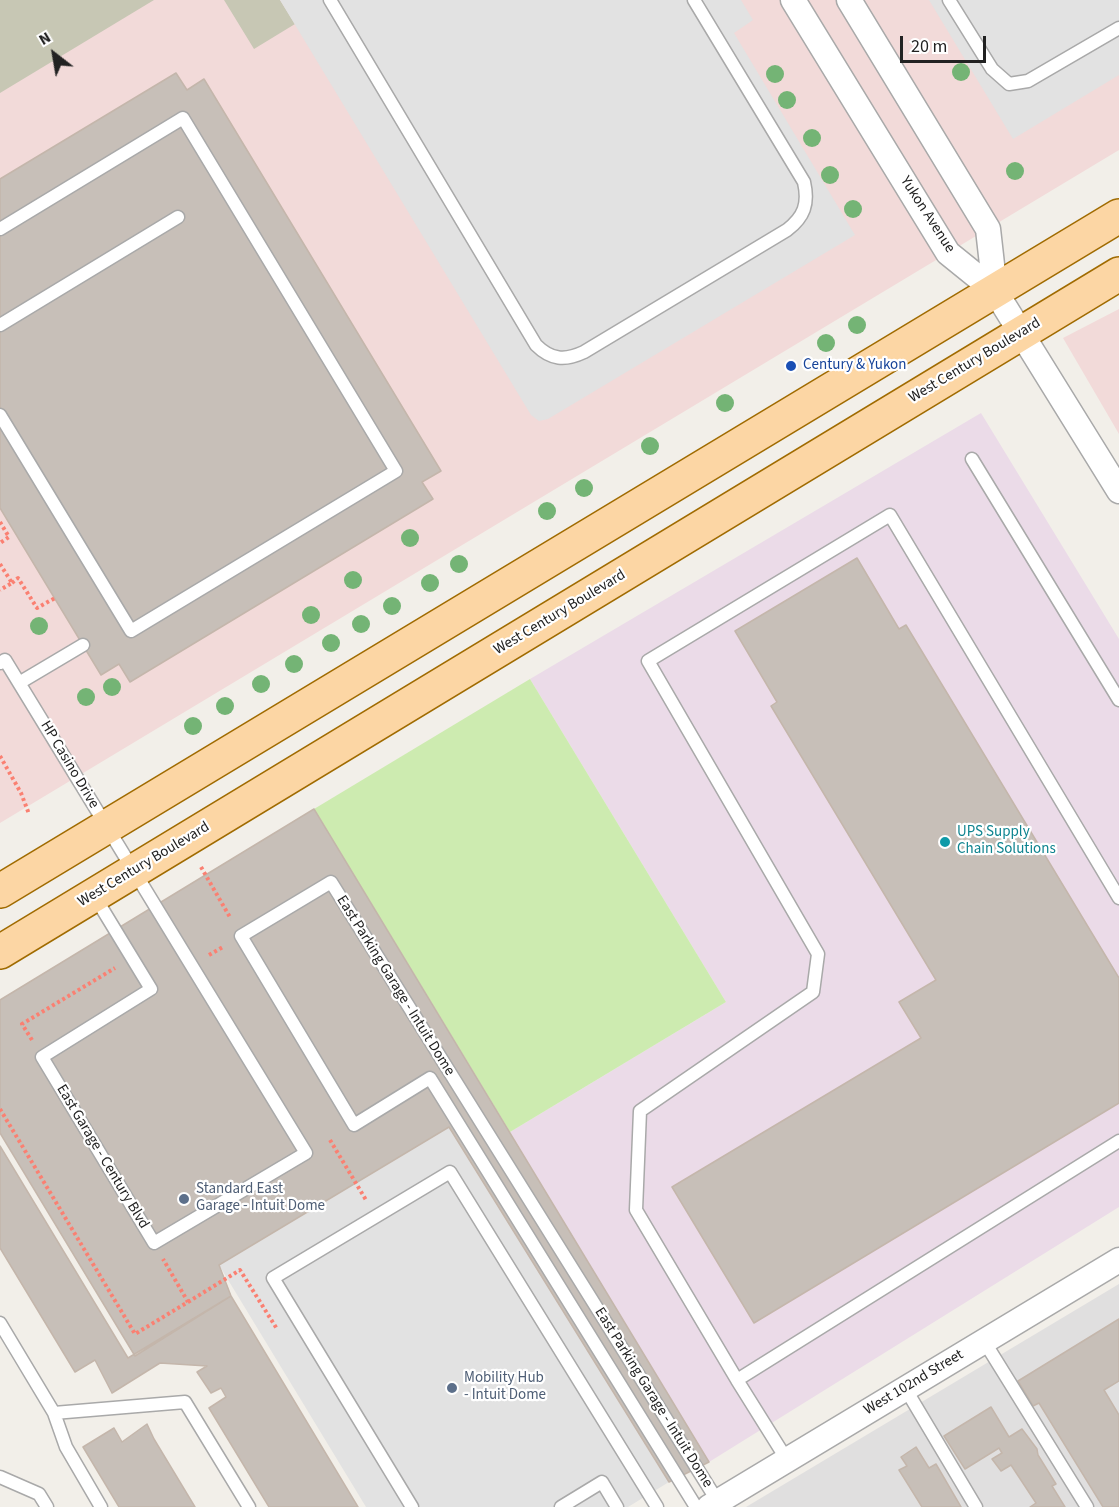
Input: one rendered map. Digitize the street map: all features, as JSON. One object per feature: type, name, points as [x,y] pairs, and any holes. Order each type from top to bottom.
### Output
[{"type":"main road","points":[[0,891],[1119,216]]},
{"type":"main road","name":"West Century Boulevard","points":[[0,952],[1119,274]]},
{"type":"street","name":"Yukon Avenue","points":[[793,0],[948,253],[995,291]]},
{"type":"street","points":[[849,0],[988,229],[995,291],[1119,491]]},
{"type":"street","name":"West 102nd Street","points":[[708,1505],[1119,1260]]},
{"type":"lane","points":[[330,0],[536,345],[546,355],[559,359],[573,358],[584,352],[787,230],[798,222],[805,210],[808,198],[804,182],[694,0]]},
{"type":"lane","points":[[949,0],[992,69],[1009,84],[1028,81],[1119,28]]},
{"type":"lane","points":[[0,229],[183,118],[396,471],[131,631],[0,415]]},
{"type":"lane","points":[[0,325],[178,217]]},
{"type":"lane","points":[[972,459],[1119,700]]},
{"type":"lane","points":[[787,1460],[636,1210],[640,1111],[813,992],[818,954],[648,661],[890,515],[1119,898]]},
{"type":"lane","points":[[19,683],[83,645]]},
{"type":"lane","name":"HP Casino Drive","points":[[2,661],[19,683],[134,871]]},
{"type":"lane","points":[[134,871],[306,1153]]},
{"type":"lane","name":"East Parking Garage - Intuit Dome","points":[[241,936],[331,882],[708,1505]]},
{"type":"lane","points":[[42,1057],[151,989],[94,895]]},
{"type":"lane","points":[[241,936],[354,1125]]},
{"type":"lane","name":"East Garage - Century Blvd","points":[[42,1057],[154,1243],[306,1153]]},
{"type":"lane","name":"East Parking Garage - Intuit Dome","points":[[354,1125],[430,1078],[708,1505]]},
{"type":"lane","points":[[737,1380],[1119,1141]]},
{"type":"lane","points":[[412,1507],[273,1278],[450,1172],[657,1507]]},
{"type":"lane","points":[[0,1323],[54,1413],[66,1447],[101,1507]]},
{"type":"lane","points":[[984,1341],[1087,1507]]},
{"type":"lane","points":[[905,1389],[976,1507]]},
{"type":"lane","points":[[54,1413],[184,1402],[249,1507]]},
{"type":"lane","points":[[0,1477],[39,1494],[47,1507]]},
{"type":"lane","points":[[561,1507],[602,1482],[617,1507]]},
{"type":"path","points":[[0,522],[9,537],[0,543]]},
{"type":"path","points":[[0,564],[12,583]]},
{"type":"path","points":[[0,590],[18,578],[37,608],[55,598]]},
{"type":"path","points":[[0,756],[21,793],[29,814]]},
{"type":"path","points":[[193,965],[241,936],[201,867]]},
{"type":"path","points":[[42,1057],[22,1024],[120,965]]},
{"type":"path","points":[[0,1109],[135,1334],[240,1269],[278,1331]]},
{"type":"path","points":[[306,1153],[354,1125]]},
{"type":"path","points":[[330,1140],[376,1216]]},
{"type":"path","points":[[154,1243],[188,1302]]},
{"type":"shaded area","points":[[0,0],[1119,0],[1119,150],[0,823]]},
{"type":"shaded area","points":[[0,0],[154,0],[0,93]]},
{"type":"shaded area","points":[[224,0],[280,0],[295,24],[254,49]]},
{"type":"shaded area","points":[[280,0],[741,0],[753,20],[734,33],[855,235],[548,419],[539,421],[531,415]]},
{"type":"shaded area","points":[[929,0],[1119,0],[1119,75],[1013,139]]},
{"type":"shaded area","points":[[1119,309],[1119,434],[1063,338]]},
{"type":"shaded area","points":[[981,413],[1119,639],[1119,1207],[709,1462],[510,1132],[726,1002],[530,679]]},
{"type":"shaded area","name":"Mobility Hub - Intuit Dome","points":[[449,1127],[669,1482],[628,1507],[366,1507],[219,1265]]},
{"type":"shaded area","points":[[1119,1284],[1119,1507],[746,1507]]},
{"type":"green space","points":[[530,679],[726,1002],[510,1132],[314,809]]},
{"type":"building","points":[[176,73],[187,90],[204,79],[441,471],[422,482],[433,499],[130,682],[119,664],[101,675],[0,508],[0,179]]},
{"type":"building","name":"UPS Supply Chain Solutions","points":[[857,558],[899,629],[906,625],[1119,978],[1119,1103],[754,1323],[672,1187],[921,1038],[899,1002],[936,980],[771,706],[777,702],[735,631]]},
{"type":"building","name":"Standard East Garage - Intuit Dome","points":[[314,809],[709,1462],[669,1482],[449,1127],[219,1265],[231,1296],[135,1356],[0,1133],[0,1000]]},
{"type":"building","points":[[0,1146],[128,1358],[231,1296],[358,1507],[269,1507],[209,1408],[226,1397],[221,1388],[211,1393],[197,1372],[207,1366],[160,1363],[112,1393],[95,1360],[75,1372],[0,1248]]},
{"type":"building","points":[[1119,1319],[1119,1381],[1104,1390],[1119,1415],[1119,1507],[1103,1507],[1039,1403],[1033,1406],[1018,1381]]},
{"type":"building","points":[[991,1407],[1009,1437],[1022,1429],[1037,1449],[1038,1455],[1056,1484],[1052,1486],[1065,1507],[1030,1507],[1036,1503],[1011,1465],[1001,1471],[992,1459],[1002,1453],[999,1448],[965,1469],[944,1436]]},
{"type":"building","points":[[147,1424],[195,1507],[119,1507],[83,1447],[114,1428],[122,1442]]},
{"type":"building","points":[[916,1447],[929,1468],[936,1464],[961,1507],[922,1507],[899,1470],[907,1466],[901,1457]]},
{"type":"place","name":"Century & Yukon","points":[[791,366]]},
{"type":"place","name":"UPS Supply Chain Solutions","points":[[945,842]]},
{"type":"place","name":"Standard East Garage - Intuit Dome","points":[[184,1199]]},
{"type":"place","name":"Mobility Hub - Intuit Dome","points":[[452,1388]]}]
